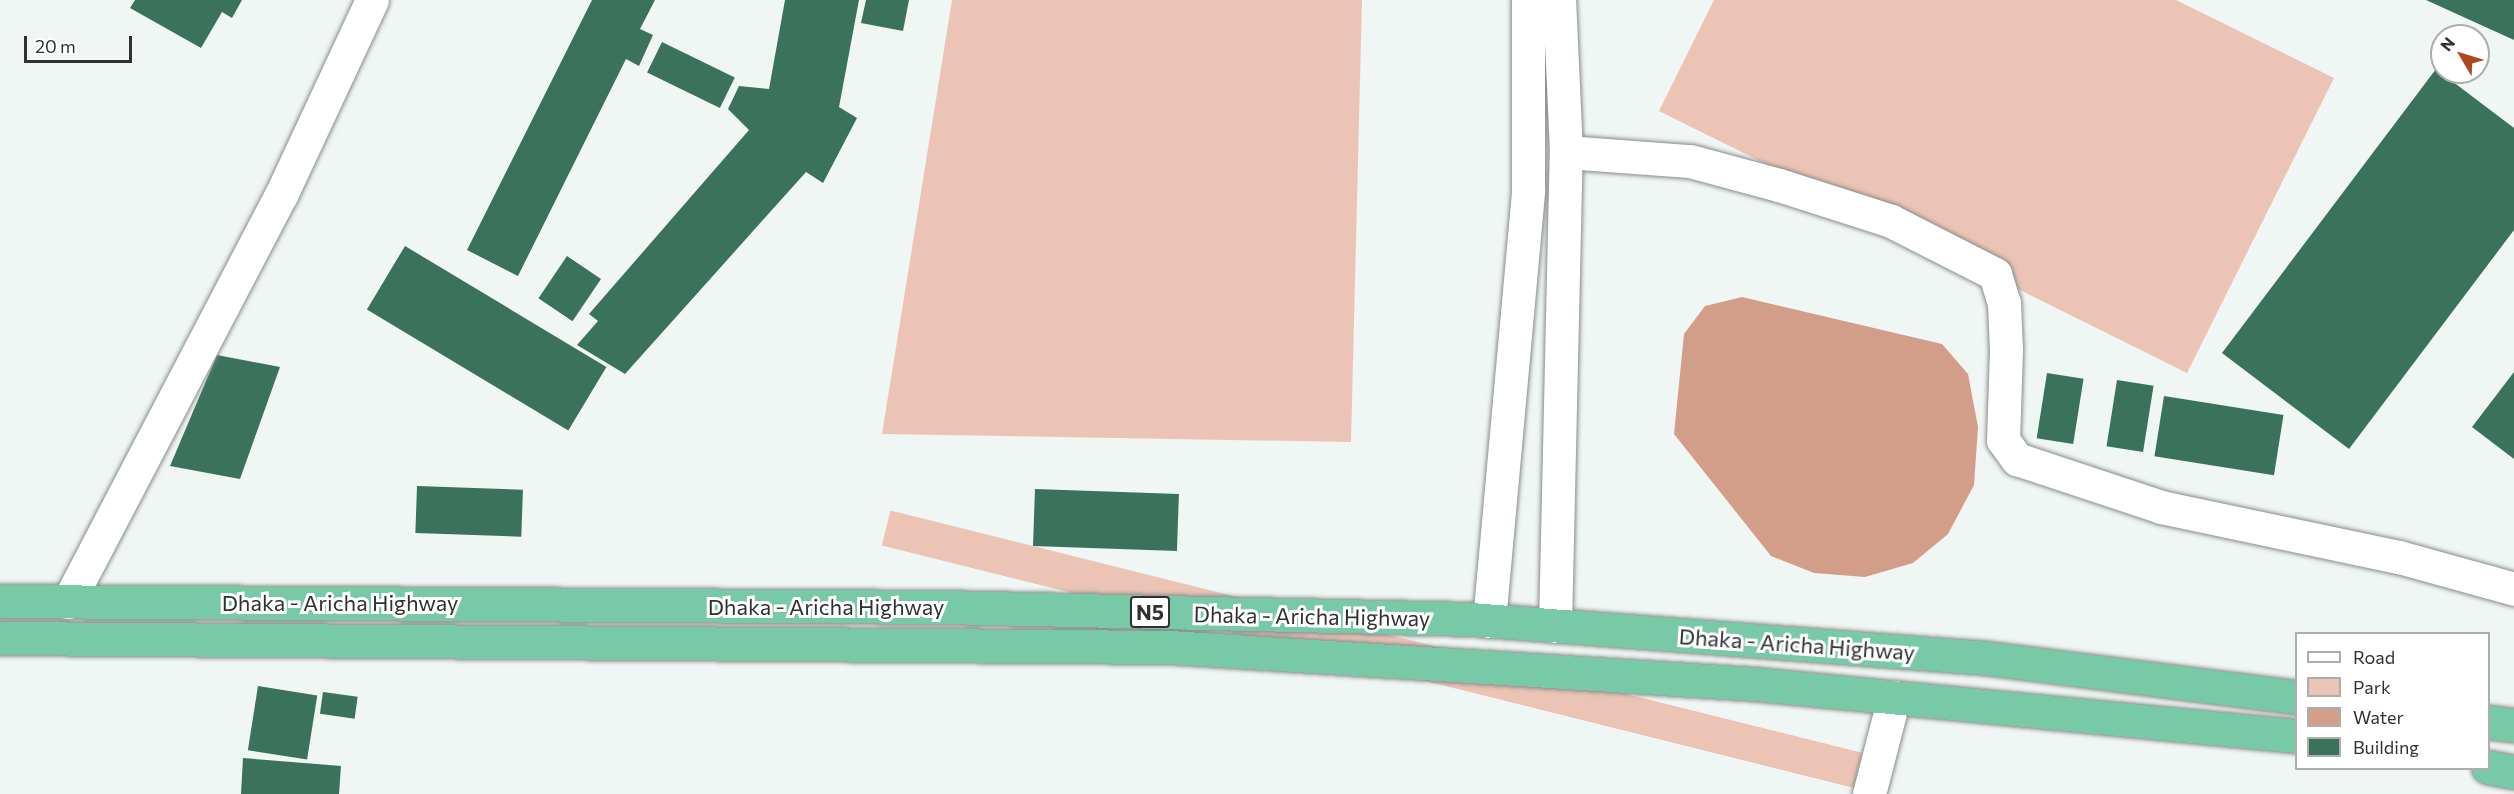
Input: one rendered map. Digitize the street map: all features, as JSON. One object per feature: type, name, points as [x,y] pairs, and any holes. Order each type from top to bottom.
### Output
[{"type":"highway","name":"Dhaka - Aricha Highway","points":[[0,601],[955,607],[1489,621],[1986,658],[2295,697]]},
{"type":"highway","name":"N5","points":[[0,638],[1169,647],[1894,697],[2295,736]]},
{"type":"highway","points":[[2490,722],[2514,725]]},
{"type":"highway","points":[[2490,768],[2514,772]]},
{"type":"street","points":[[68,602],[281,195],[372,0]]},
{"type":"street","points":[[1489,621],[1528,191],[1527,0]]},
{"type":"street","points":[[1556,626],[1566,152],[1559,0]]},
{"type":"street","points":[[1566,152],[1690,161],[1779,185],[1891,221],[1995,274],[2004,303],[2006,350],[2003,440],[2017,459],[2161,507],[2399,557],[2514,589]]},
{"type":"street","points":[[1869,794],[1894,697]]},
{"type":"green space","points":[[952,0],[1362,0],[1351,442],[882,434]]},
{"type":"green space","points":[[1714,0],[2176,0],[2334,78],[2187,373],[1659,111]]},
{"type":"green space","points":[[891,511],[1887,759],[1878,794],[882,545]]},
{"type":"water","points":[[1742,297],[1942,344],[1968,374],[1978,427],[1974,485],[1948,534],[1913,563],[1865,577],[1814,573],[1771,556],[1674,434],[1684,334],[1705,306]]},
{"type":"building","points":[[135,0],[242,0],[232,18],[222,12],[201,48],[130,8]]},
{"type":"building","points":[[592,0],[655,0],[640,29],[653,35],[639,66],[626,59],[518,276],[467,250]]},
{"type":"building","points":[[785,0],[859,0],[839,107],[857,118],[823,183],[806,172],[625,374],[577,345],[598,321],[589,314],[749,130],[728,109],[739,86],[769,89]]},
{"type":"building","points":[[866,0],[909,0],[903,31],[861,23]]},
{"type":"building","points":[[2426,0],[2514,0],[2514,40],[2490,29],[2490,24],[2479,24]]},
{"type":"building","points":[[662,42],[735,78],[720,108],[647,73]]},
{"type":"building","points":[[2430,77],[2430,84],[2456,84],[2514,128],[2514,230],[2349,449],[2222,353]]},
{"type":"building","points":[[405,246],[606,367],[568,430],[367,309]]},
{"type":"building","points":[[567,256],[601,279],[572,321],[538,298]]},
{"type":"building","points":[[217,355],[280,367],[240,479],[170,466]]},
{"type":"building","points":[[2514,372],[2514,459],[2472,427]]},
{"type":"building","points":[[2047,373],[2084,379],[2073,444],[2037,438]]},
{"type":"building","points":[[2117,380],[2154,386],[2143,452],[2107,446]]},
{"type":"building","points":[[2164,396],[2284,415],[2274,475],[2154,456]]},
{"type":"building","points":[[417,486],[523,490],[521,537],[415,533]]},
{"type":"building","points":[[1035,489],[1179,494],[1177,551],[1033,546]]},
{"type":"building","points":[[258,686],[317,695],[307,760],[248,750]]},
{"type":"building","points":[[323,692],[358,697],[355,719],[320,714]]},
{"type":"building","points":[[243,758],[341,766],[339,794],[241,794]]}]
